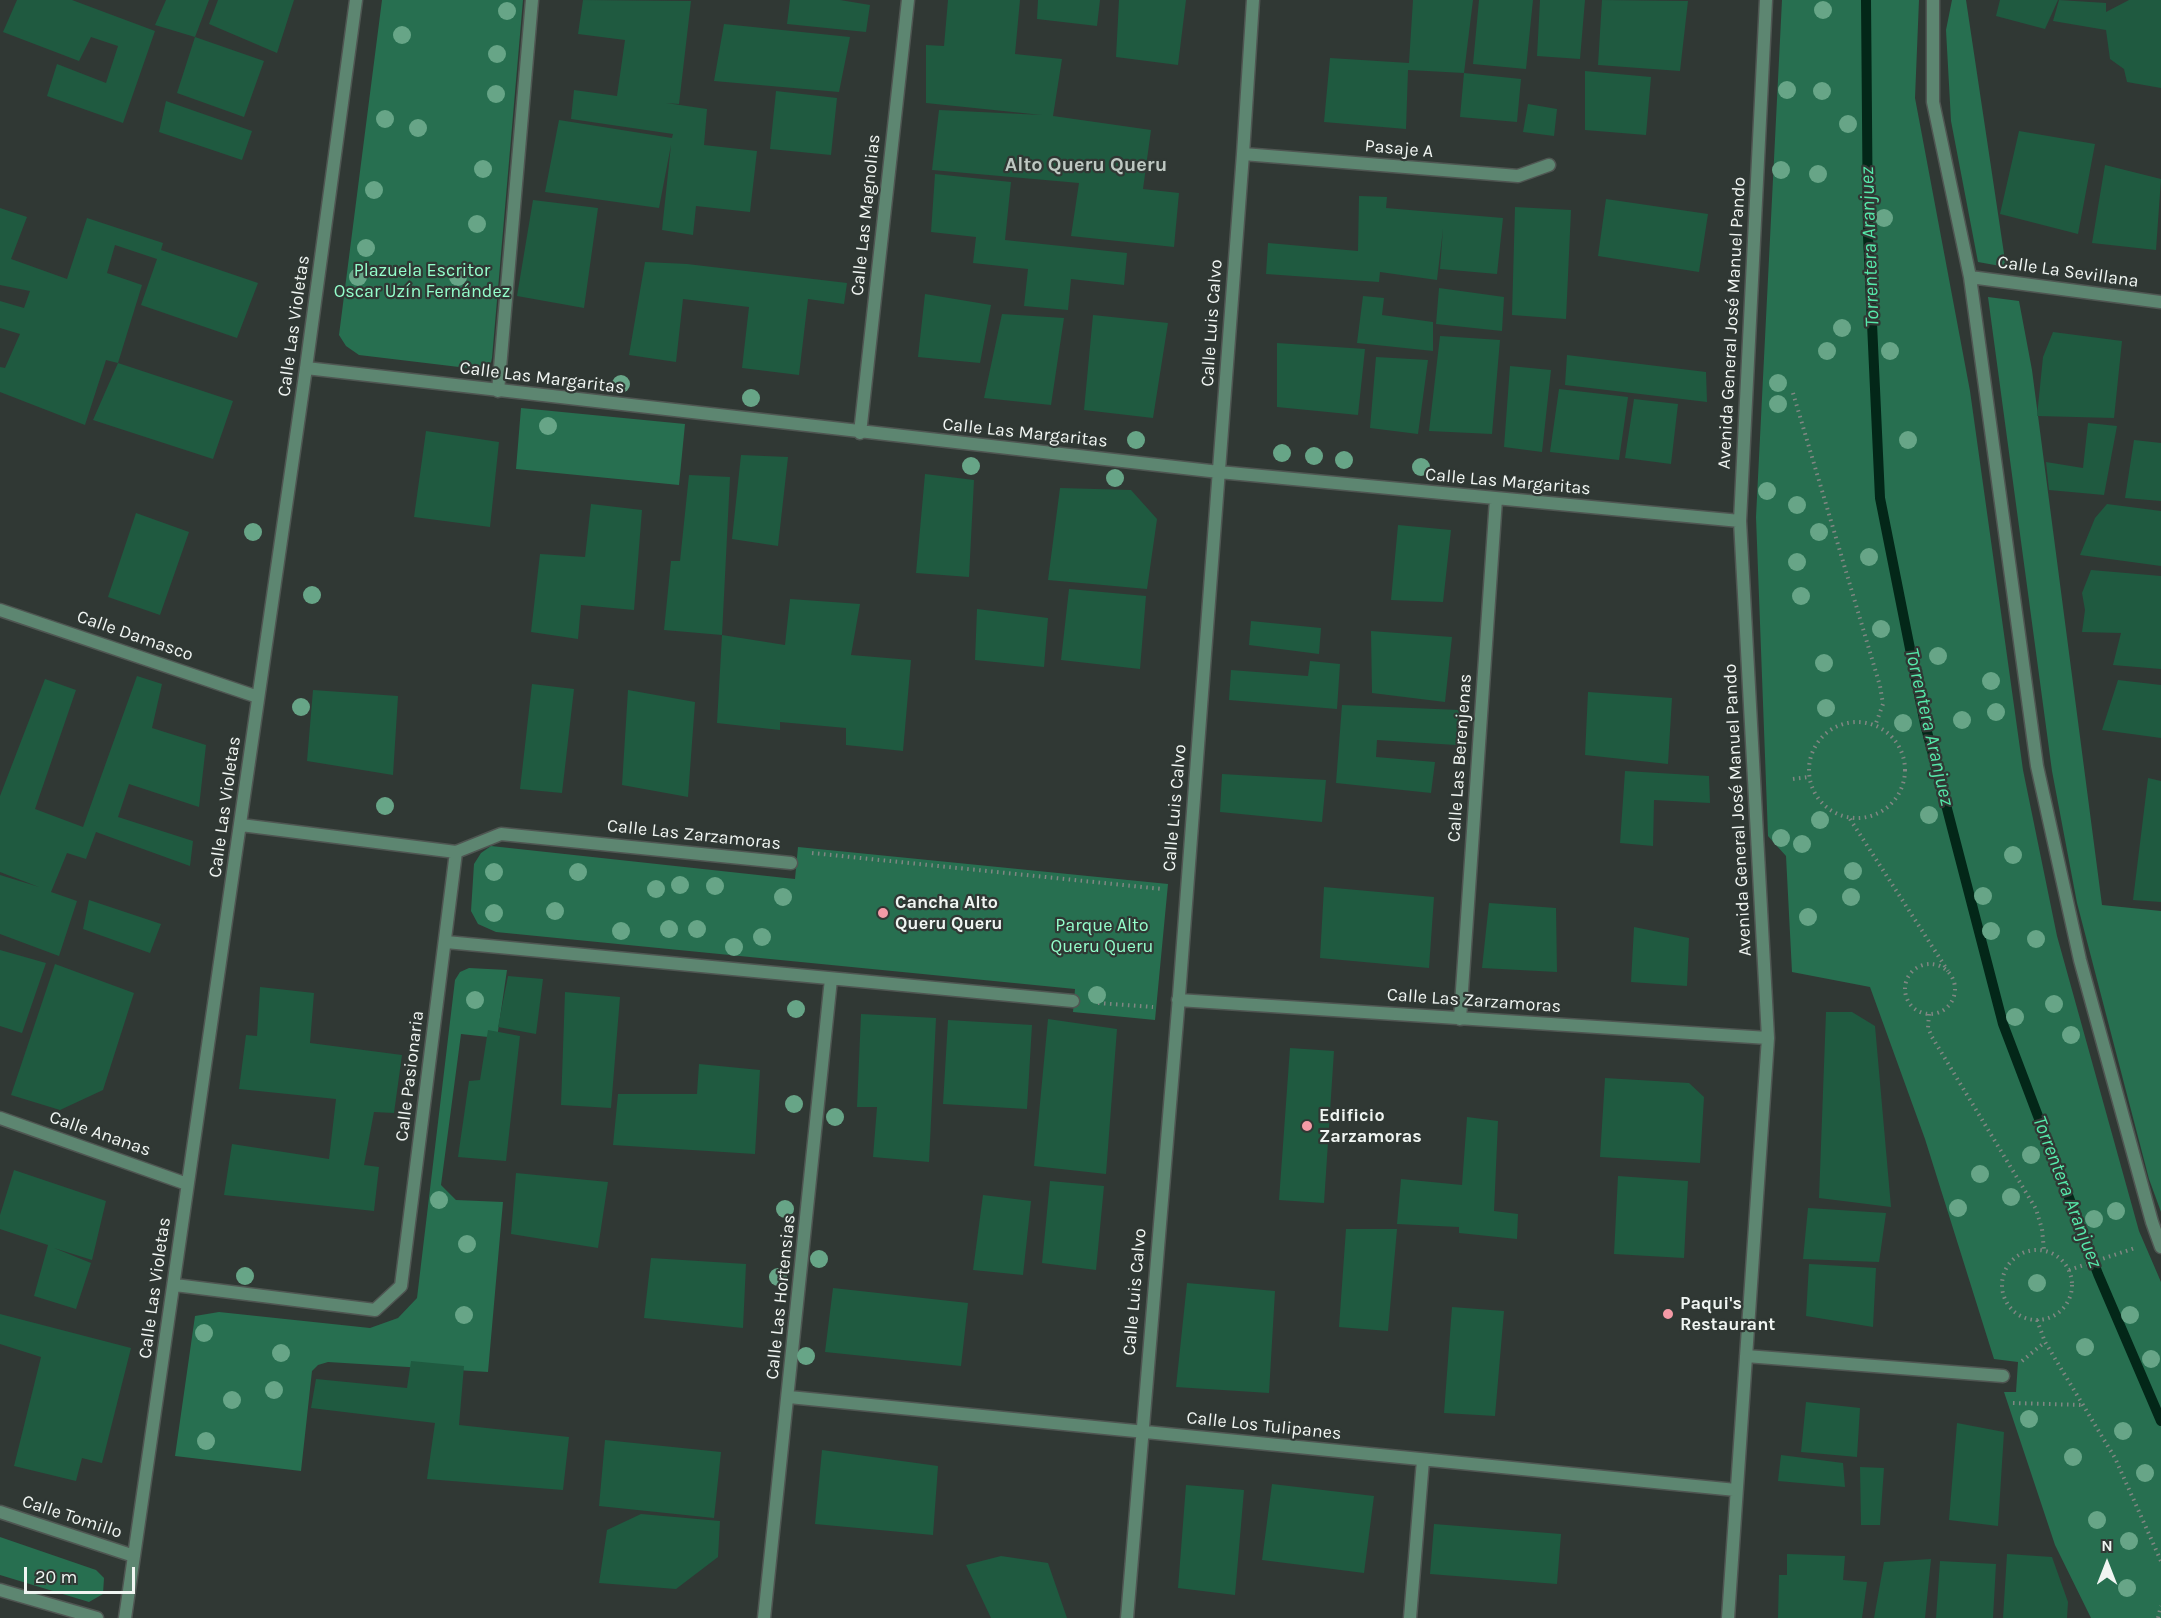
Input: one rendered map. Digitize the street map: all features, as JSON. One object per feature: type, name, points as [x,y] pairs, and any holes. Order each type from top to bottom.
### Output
[{"type":"street","name":"Calle Las Violetas","points":[[125,1618],[241,825],[356,0]]},
{"type":"street","points":[[498,391],[532,0]]},
{"type":"street","name":"Calle Las Magnolias","points":[[860,433],[908,0]]},
{"type":"street","name":"Calle Luis Calvo","points":[[1127,1618],[1244,154],[1253,0]]},
{"type":"street","name":"Avenida General José Manuel Pando","points":[[1728,1618],[1768,1038],[1740,521],[1766,0]]},
{"type":"street","points":[[1934,0],[1934,102],[1970,277],[2037,766],[2080,960],[2152,1222],[2161,1247]]},
{"type":"street","name":"Pasaje A","points":[[1244,154],[1518,176],[1549,165]]},
{"type":"street","name":"Calle La Sevillana","points":[[1970,277],[2161,302]]},
{"type":"street","name":"Calle Las Margaritas","points":[[306,368],[860,433],[1219,472],[1740,521]]},
{"type":"street","name":"Calle Las Berenjenas","points":[[1460,1019],[1496,499]]},
{"type":"street","name":"Calle Damasco","points":[[0,610],[258,697]]},
{"type":"street","points":[[241,825],[456,852]]},
{"type":"street","name":"Calle Las Zarzamoras","points":[[456,852],[501,834],[790,863]]},
{"type":"street","name":"Calle Pasionaria","points":[[175,1285],[375,1310],[401,1286],[456,852]]},
{"type":"street","points":[[446,942],[1073,1001]]},
{"type":"street","name":"Calle Las Hortensias","points":[[764,1618],[789,1397],[831,979]]},
{"type":"street","name":"Calle Las Zarzamoras","points":[[1178,1000],[1768,1038]]},
{"type":"street","name":"Calle Ananas","points":[[0,1118],[188,1184]]},
{"type":"street","points":[[1746,1356],[2003,1376]]},
{"type":"street","name":"Calle Los Tulipanes","points":[[789,1397],[1736,1490]]},
{"type":"street","points":[[1410,1618],[1423,1460]]},
{"type":"street","name":"Calle Tomillo","points":[[0,1512],[134,1556]]},
{"type":"street","points":[[0,1590],[97,1618]]},
{"type":"path","points":[[1793,393],[1880,686],[1883,704],[1875,726]]},
{"type":"path","points":[[1858,722],[1875,726],[1888,734],[1898,745],[1904,759],[1903,783],[1893,803],[1880,812],[1866,818],[1850,818],[1835,814],[1813,792],[1809,777],[1809,761],[1816,745],[1827,732],[1842,724],[1858,722]]},
{"type":"path","points":[[1793,779],[1809,777]]},
{"type":"path","points":[[1850,818],[1948,971],[1955,987],[1954,995],[1945,1009],[1929,1014],[1920,1012],[1908,1000],[1905,985],[1907,978],[1918,967],[1925,964],[1933,964],[1948,971]]},
{"type":"path","name":"Calle Las Zarzamoras","points":[[790,863],[798,851],[1139,886]]},
{"type":"path","points":[[1929,1014],[1928,1028],[1932,1037],[2036,1209],[2042,1228],[2044,1250]]},
{"type":"path","points":[[2069,1270],[2145,1245]]},
{"type":"path","points":[[2044,1250],[2054,1254],[2069,1270],[2072,1281],[2067,1304],[2059,1312],[2037,1320],[2025,1318],[2007,1304],[2002,1281],[2012,1260],[2021,1253],[2044,1250]]},
{"type":"path","points":[[2037,1320],[2045,1342],[2115,1458],[2161,1562]]},
{"type":"path","points":[[2013,1403],[2083,1405]]},
{"type":"path","points":[[2158,1618],[2161,1606]]},
{"type":"green space","name":"Plazuela Escritor Oscar Uzín Fernández","points":[[382,0],[523,0],[492,358],[490,367],[484,370],[359,355],[346,346],[339,335]]},
{"type":"green space","points":[[1782,0],[1919,0],[1915,98],[1970,391],[2023,770],[2057,936],[2139,1231],[2161,1282],[2161,1618],[2091,1618],[2055,1545],[2004,1392],[2016,1392],[2018,1362],[1994,1359],[1925,1139],[1870,987],[1792,972],[1786,856],[1768,836],[1756,517]]},
{"type":"green space","points":[[1952,0],[1966,0],[2006,267],[1978,262],[1951,121],[1946,30]]},
{"type":"green space","points":[[1988,297],[2019,301],[2032,370],[2102,905],[2161,911],[2161,1212],[2149,1179],[2077,903],[2052,771]]},
{"type":"green space","points":[[521,408],[685,424],[679,485],[516,469]]},
{"type":"green space","name":"Parque Alto Queru Queru","points":[[491,846],[795,879],[798,847],[1168,884],[1155,1020],[1073,1012],[1075,989],[496,932],[478,924],[471,911],[474,864],[481,853]]},
{"type":"green space","points":[[469,968],[507,970],[497,1038],[461,1034],[441,1185],[456,1200],[503,1202],[488,1372],[328,1362],[318,1365],[312,1371],[301,1471],[175,1456],[195,1316],[219,1312],[370,1328],[398,1318],[417,1298],[455,980],[460,972]]},
{"type":"green space","points":[[0,1537],[96,1570],[104,1578],[103,1594],[89,1602],[0,1575]]},
{"type":"building","points":[[17,0],[72,0],[155,31],[123,123],[47,96],[57,64],[106,83],[118,46],[91,37],[79,61],[3,32]]},
{"type":"building","points":[[166,0],[209,0],[195,37],[155,25]]},
{"type":"building","points":[[218,0],[294,0],[277,53],[209,24]]},
{"type":"building","points":[[583,0],[691,1],[679,104],[666,103],[707,109],[704,145],[757,151],[750,212],[696,206],[693,235],[662,230],[671,145],[659,208],[545,192],[559,120],[672,138],[673,134],[571,119],[574,90],[617,96],[625,40],[578,34]]},
{"type":"building","points":[[790,0],[840,0],[870,5],[866,32],[787,24]]},
{"type":"building","points":[[948,0],[1020,0],[1015,54],[1062,59],[1053,116],[1151,130],[1143,189],[1179,193],[1174,247],[1071,236],[1079,183],[932,170],[939,110],[1042,115],[926,103],[926,45],[944,46]]},
{"type":"building","points":[[1038,0],[1100,0],[1097,26],[1037,19]]},
{"type":"building","points":[[1119,0],[1186,0],[1178,65],[1116,57]]},
{"type":"building","points":[[1413,0],[1473,0],[1464,73],[1408,70],[1406,129],[1324,122],[1330,58],[1409,63]]},
{"type":"building","points":[[1479,0],[1533,0],[1526,69],[1473,64]]},
{"type":"building","points":[[1540,0],[1585,0],[1580,59],[1537,56]]},
{"type":"building","points":[[1602,0],[1688,1],[1680,71],[1598,65]]},
{"type":"building","points":[[2000,0],[2058,0],[2045,29],[1996,16]]},
{"type":"building","points":[[2059,0],[2106,3],[2106,12],[2129,0],[2161,0],[2161,88],[2127,82],[2124,69],[2110,59],[2106,30],[2053,21]]},
{"type":"building","points":[[724,24],[850,37],[839,92],[714,81]]},
{"type":"building","points":[[195,37],[264,61],[244,117],[177,93]]},
{"type":"building","points":[[1585,71],[1651,77],[1646,135],[1585,130]]},
{"type":"building","points":[[1464,73],[1521,79],[1517,122],[1460,117]]},
{"type":"building","points":[[776,91],[837,98],[831,155],[770,149]]},
{"type":"building","points":[[166,101],[252,131],[242,160],[159,132]]},
{"type":"building","points":[[1528,104],[1557,109],[1554,136],[1523,132]]},
{"type":"building","points":[[2019,131],[2095,144],[2078,234],[2000,214]]},
{"type":"building","points":[[2105,165],[2161,179],[2156,250],[2092,243]]},
{"type":"building","points":[[935,174],[1011,182],[1005,240],[1127,253],[1124,285],[1071,279],[1068,310],[1024,306],[1028,269],[973,263],[976,237],[931,232]]},
{"type":"building","points":[[1359,196],[1387,197],[1386,208],[1503,218],[1497,274],[1440,269],[1443,229],[1437,280],[1380,272],[1379,282],[1266,274],[1268,243],[1358,251]]},
{"type":"building","points":[[1606,199],[1708,214],[1699,272],[1598,256]]},
{"type":"building","points":[[533,200],[598,208],[584,308],[517,296]]},
{"type":"building","points":[[1515,207],[1571,210],[1566,319],[1512,315]]},
{"type":"building","points":[[0,208],[27,217],[11,259],[67,279],[87,218],[163,243],[161,250],[258,283],[237,338],[141,305],[157,259],[115,245],[107,273],[142,285],[118,363],[106,360],[85,425],[0,392],[0,367],[5,368],[20,334],[0,328],[0,301],[24,308],[30,291],[0,285]]},
{"type":"building","points":[[645,262],[687,264],[847,283],[844,304],[808,299],[799,375],[742,368],[749,307],[683,299],[676,362],[629,355]]},
{"type":"building","points":[[1439,288],[1504,297],[1502,331],[1436,324]]},
{"type":"building","points":[[925,294],[991,305],[980,363],[918,357]]},
{"type":"building","points":[[1363,296],[1384,298],[1382,315],[1433,322],[1433,351],[1357,343]]},
{"type":"building","points":[[1002,314],[1064,318],[1051,405],[984,398]]},
{"type":"building","points":[[1093,315],[1168,323],[1153,418],[1084,410]]},
{"type":"building","points":[[2053,332],[2122,341],[2114,418],[2037,416],[2043,357]]},
{"type":"building","points":[[1440,336],[1500,340],[1492,434],[1429,431]]},
{"type":"building","points":[[1277,343],[1365,349],[1358,415],[1277,407]]},
{"type":"building","points":[[1567,355],[1706,372],[1707,402],[1565,385]]},
{"type":"building","points":[[1376,357],[1428,360],[1418,434],[1370,428]]},
{"type":"building","points":[[118,363],[233,401],[213,459],[93,420]]},
{"type":"building","points":[[1510,366],[1551,370],[1542,452],[1504,447]]},
{"type":"building","points":[[1559,389],[1628,397],[1619,460],[1550,452]]},
{"type":"building","points":[[1634,399],[1678,404],[1671,464],[1625,458]]},
{"type":"building","points":[[2088,423],[2117,426],[2104,495],[2049,490],[2046,462],[2083,468]]},
{"type":"building","points":[[426,431],[499,442],[490,527],[414,517]]},
{"type":"building","points":[[2134,440],[2161,443],[2161,501],[2125,498]]},
{"type":"building","points":[[741,455],[788,457],[778,546],[732,539]]},
{"type":"building","points":[[925,474],[974,480],[969,577],[916,573]]},
{"type":"building","points":[[689,475],[730,477],[722,635],[664,630],[671,561],[680,561]]},
{"type":"building","points":[[1060,488],[1131,490],[1157,519],[1147,589],[1048,580]]},
{"type":"building","points":[[591,504],[642,510],[634,610],[581,605],[578,639],[531,632],[540,554],[585,557]]},
{"type":"building","points":[[2107,504],[2161,511],[2161,566],[2080,555],[2095,518]]},
{"type":"building","points":[[136,513],[189,532],[160,615],[108,597]]},
{"type":"building","points":[[1398,525],[1451,530],[1443,602],[1391,600]]},
{"type":"building","points":[[2091,570],[2161,576],[2161,669],[2113,665],[2121,633],[2082,632],[2085,610],[2082,593]]},
{"type":"building","points":[[1069,589],[1146,596],[1140,669],[1061,660]]},
{"type":"building","points":[[790,599],[860,604],[851,655],[911,660],[903,751],[846,745],[846,728],[780,722],[780,730],[717,723],[722,635],[785,645]]},
{"type":"building","points":[[977,609],[1048,618],[1044,667],[975,660]]},
{"type":"building","points":[[1251,621],[1321,628],[1319,654],[1249,645]]},
{"type":"building","points":[[1371,631],[1452,637],[1445,702],[1372,693]]},
{"type":"building","points":[[1310,661],[1340,664],[1337,709],[1229,700],[1231,670],[1308,676]]},
{"type":"building","points":[[137,676],[162,684],[152,728],[206,745],[199,807],[129,784],[118,817],[193,841],[190,866],[96,832],[86,859],[67,853],[51,892],[77,901],[59,956],[0,934],[0,875],[39,887],[0,872],[0,796],[45,679],[76,690],[35,809],[83,827]]},
{"type":"building","points":[[2118,680],[2161,685],[2161,738],[2102,730]]},
{"type":"building","points":[[532,684],[574,689],[562,793],[520,789]]},
{"type":"building","points":[[313,690],[398,696],[393,775],[307,761]]},
{"type":"building","points":[[628,690],[695,702],[688,797],[622,785]]},
{"type":"building","points":[[1588,692],[1672,698],[1668,764],[1585,755]]},
{"type":"building","points":[[1342,705],[1459,710],[1456,745],[1377,740],[1376,757],[1435,762],[1431,793],[1336,783]]},
{"type":"building","points":[[1625,771],[1709,776],[1710,803],[1654,800],[1653,846],[1620,843]]},
{"type":"building","points":[[1222,774],[1326,780],[1322,822],[1220,812]]},
{"type":"building","points":[[2148,778],[2161,781],[2161,902],[2133,900]]},
{"type":"building","points":[[1324,887],[1434,897],[1429,968],[1320,958]]},
{"type":"building","points":[[89,900],[161,924],[150,953],[83,929]]},
{"type":"building","points":[[1489,903],[1556,908],[1557,972],[1482,968]]},
{"type":"building","points":[[1634,927],[1689,938],[1687,986],[1631,982]]},
{"type":"building","points":[[0,950],[46,963],[22,1033],[0,1026]]},
{"type":"building","points":[[55,964],[134,993],[103,1090],[60,1110],[11,1095]]},
{"type":"building","points":[[508,976],[543,979],[536,1034],[498,1027]]},
{"type":"building","points":[[260,987],[314,993],[310,1043],[402,1055],[394,1113],[374,1112],[364,1165],[379,1167],[374,1211],[224,1195],[232,1144],[329,1159],[336,1099],[239,1089],[246,1035],[257,1036]]},
{"type":"building","points":[[565,992],[620,997],[611,1108],[561,1105]]},
{"type":"building","points":[[1826,1012],[1852,1012],[1875,1026],[1891,1207],[1819,1198]]},
{"type":"building","points":[[861,1014],[936,1018],[929,1162],[873,1157],[877,1107],[857,1107]]},
{"type":"building","points":[[1048,1019],[1117,1029],[1106,1174],[1034,1166]]},
{"type":"building","points":[[948,1020],[1032,1025],[1027,1109],[943,1104]]},
{"type":"building","points":[[488,1030],[520,1036],[506,1161],[458,1157],[469,1081],[480,1080]]},
{"type":"building","name":"Edificio Zarzamoras","points":[[1290,1048],[1334,1051],[1324,1203],[1279,1200]]},
{"type":"building","points":[[699,1064],[760,1070],[755,1154],[613,1145],[618,1094],[697,1094]]},
{"type":"building","points":[[1605,1078],[1689,1083],[1704,1097],[1700,1163],[1600,1157]]},
{"type":"building","points":[[1467,1117],[1498,1121],[1494,1211],[1518,1214],[1517,1239],[1459,1233],[1459,1227],[1397,1224],[1401,1179],[1462,1185]]},
{"type":"building","points":[[14,1170],[106,1201],[92,1260],[54,1248],[91,1263],[76,1309],[34,1296],[48,1245],[0,1229],[0,1215]]},
{"type":"building","points":[[516,1173],[608,1182],[598,1248],[511,1234]]},
{"type":"building","points":[[1618,1176],[1688,1181],[1684,1258],[1614,1254]]},
{"type":"building","points":[[1050,1181],[1104,1186],[1096,1270],[1042,1263]]},
{"type":"building","points":[[983,1195],[1031,1201],[1023,1275],[973,1270]]},
{"type":"building","points":[[1808,1208],[1886,1213],[1879,1262],[1803,1259]]},
{"type":"building","points":[[1346,1229],[1397,1229],[1388,1331],[1339,1327]]},
{"type":"building","points":[[651,1258],[746,1264],[743,1328],[644,1318]]},
{"type":"building","points":[[1809,1264],[1876,1268],[1873,1327],[1806,1316]]},
{"type":"building","points":[[1187,1283],[1275,1291],[1269,1393],[1176,1387]]},
{"type":"building","points":[[833,1288],[968,1303],[961,1366],[825,1352]]},
{"type":"building","points":[[1452,1307],[1504,1311],[1495,1416],[1444,1413]]},
{"type":"building","points":[[0,1314],[131,1348],[102,1463],[82,1458],[76,1481],[14,1466],[41,1357],[0,1344]]},
{"type":"building","points":[[411,1361],[464,1366],[459,1425],[569,1437],[563,1490],[427,1479],[435,1423],[311,1408],[316,1379],[407,1388]]},
{"type":"building","points":[[1806,1402],[1860,1408],[1857,1457],[1801,1452]]},
{"type":"building","points":[[1957,1423],[2004,1432],[1998,1526],[1949,1520]]},
{"type":"building","points":[[605,1440],[721,1452],[714,1518],[599,1506]]},
{"type":"building","points":[[822,1450],[938,1466],[933,1535],[815,1524]]},
{"type":"building","points":[[1781,1455],[1843,1463],[1845,1487],[1778,1481]]},
{"type":"building","points":[[1860,1467],[1884,1468],[1880,1525],[1861,1525]]},
{"type":"building","points":[[1272,1484],[1374,1496],[1364,1573],[1262,1560]]},
{"type":"building","points":[[1186,1485],[1244,1490],[1235,1595],[1178,1588]]},
{"type":"building","points":[[641,1514],[720,1521],[718,1557],[676,1589],[599,1583],[607,1530]]},
{"type":"building","points":[[1434,1524],[1561,1534],[1557,1584],[1430,1574]]},
{"type":"building","points":[[1787,1554],[1845,1556],[1843,1580],[1867,1582],[1862,1618],[1778,1618],[1779,1575],[1787,1575]]},
{"type":"building","points":[[2007,1554],[2052,1557],[2068,1602],[2067,1618],[2003,1618]]},
{"type":"building","points":[[1001,1556],[1048,1563],[1067,1618],[991,1618],[966,1565]]},
{"type":"building","points":[[1931,1559],[1925,1618],[1874,1618],[1884,1562]]},
{"type":"building","points":[[1940,1561],[1996,1564],[1993,1618],[1936,1618]]},
{"type":"waterway","name":"Torrentera Aranjuez","points":[[1866,0],[1868,236],[1880,498],[1925,724],[2003,1024],[2098,1274],[2161,1421]]},
{"type":"place","name":"Cancha Alto Queru Queru","points":[[883,913]]},
{"type":"place","name":"Edificio Zarzamoras","points":[[1307,1126]]},
{"type":"place","name":"Paqui's Restaurant","points":[[1668,1314]]},
{"type":"district","name":"Alto Queru Queru","points":[[1086,165]]}]
